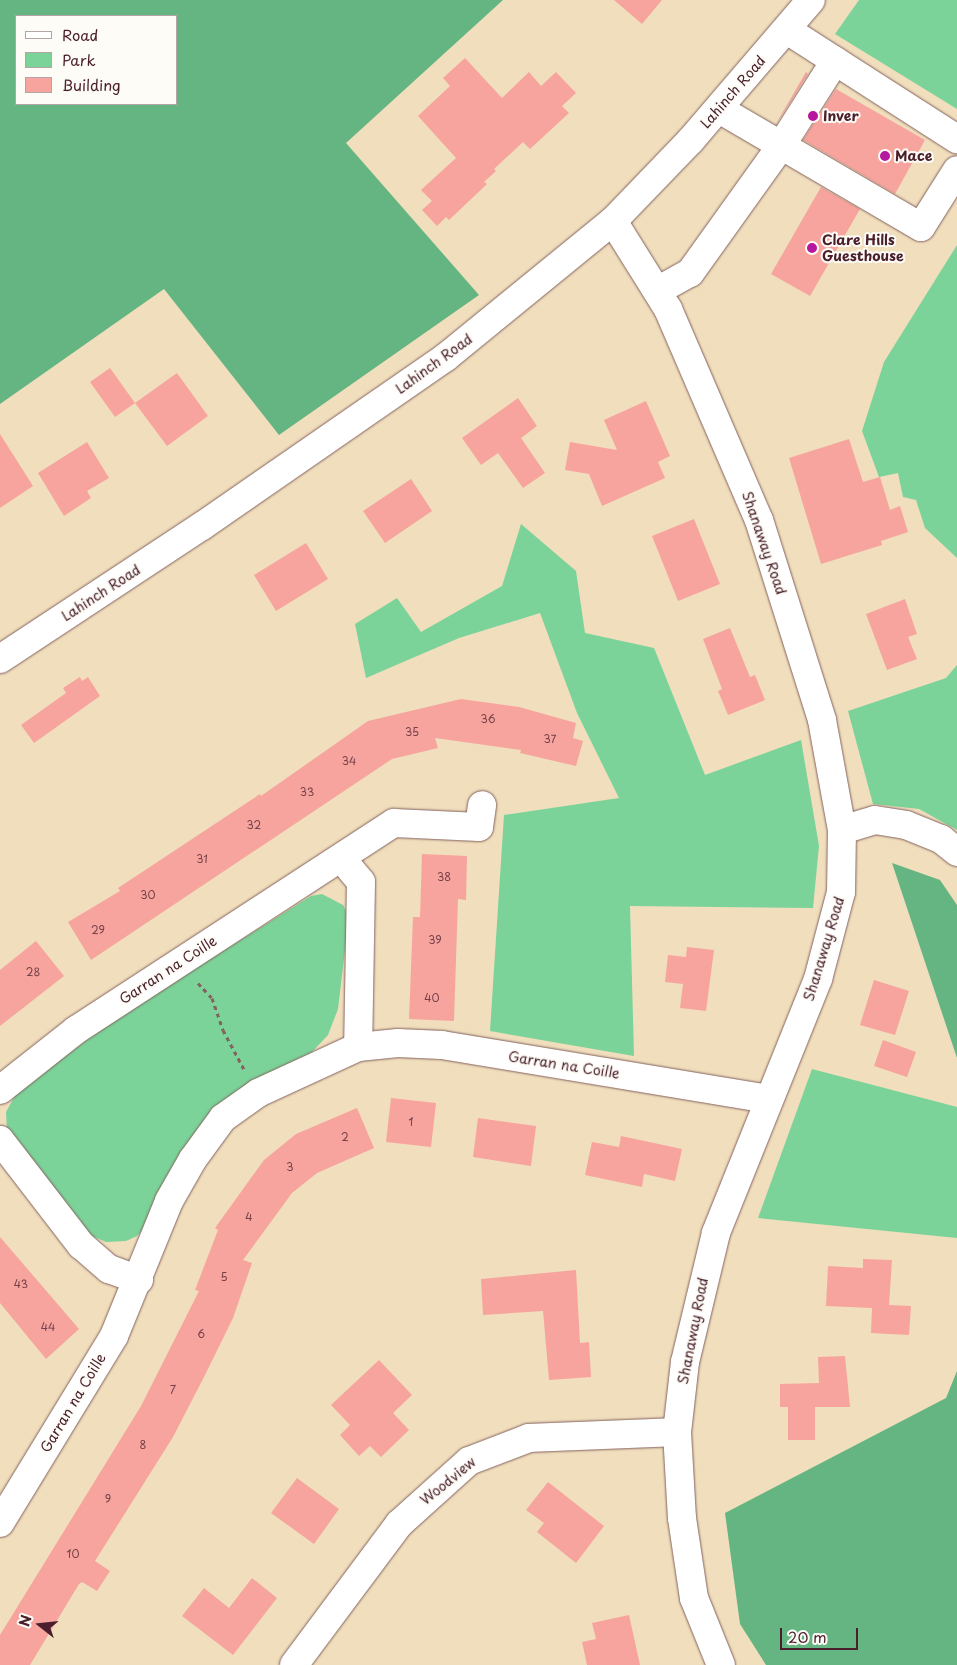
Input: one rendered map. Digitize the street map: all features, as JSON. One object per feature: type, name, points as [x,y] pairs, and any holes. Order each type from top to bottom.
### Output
[{"type":"street","name":"Lahinch Road","points":[[0,660],[202,526],[446,357],[613,221],[718,109],[811,0]]},
{"type":"street","points":[[787,30],[957,139]]},
{"type":"street","points":[[657,291],[690,272],[781,146],[835,61]]},
{"type":"street","points":[[718,109],[921,227],[957,170]]},
{"type":"street","name":"Shanaway Road","points":[[613,221],[668,309],[759,520],[822,720],[842,830],[841,892],[818,979],[732,1188],[703,1280],[685,1362],[677,1432],[682,1518],[694,1598],[721,1665]]},
{"type":"street","name":"Garran na Coille","points":[[0,1090],[76,1030],[394,823],[479,828],[482,805]]},
{"type":"street","points":[[842,830],[875,820],[906,824],[941,839],[957,852]]},
{"type":"street","points":[[341,858],[361,882],[358,1047]]},
{"type":"street","name":"Garran na Coille","points":[[0,1523],[114,1336],[139,1280],[169,1200],[193,1160],[223,1118],[258,1093],[358,1047],[398,1044],[442,1046],[768,1099]]},
{"type":"street","points":[[0,1140],[81,1245],[109,1269],[139,1280]]},
{"type":"street","name":"Woodview","points":[[294,1665],[399,1524],[469,1461],[529,1438],[677,1432]]},
{"type":"path","points":[[175,966],[212,998],[223,1030],[258,1093]]},
{"type":"green space","points":[[0,0],[503,0],[346,143],[479,295],[279,435],[164,289],[0,404]]},
{"type":"green space","points":[[859,0],[957,0],[957,109],[835,34]]},
{"type":"green space","points":[[957,245],[957,558],[925,528],[916,500],[903,497],[898,473],[879,477],[862,431],[884,362]]},
{"type":"green space","points":[[521,524],[576,571],[585,633],[654,648],[705,775],[801,740],[819,846],[813,908],[630,906],[634,1056],[490,1031],[504,815],[619,798],[577,713],[540,613],[459,638],[366,678],[355,624],[397,598],[421,632],[502,586]]},
{"type":"green space","points":[[957,665],[957,830],[919,809],[873,804],[848,711],[946,678]]},
{"type":"green space","points":[[892,863],[940,880],[957,905],[957,1058]]},
{"type":"green space","points":[[322,894],[343,905],[349,916],[338,1009],[328,1035],[311,1053],[235,1097],[209,1119],[157,1194],[147,1226],[137,1236],[126,1241],[106,1242],[85,1233],[7,1131],[6,1112],[17,1092],[119,1016],[311,896]]},
{"type":"green space","points":[[812,1069],[957,1107],[957,1238],[758,1218]]},
{"type":"green space","points":[[957,1371],[957,1665],[766,1665],[740,1624],[725,1513],[946,1398]]},
{"type":"building","points":[[614,0],[662,0],[642,24]]},
{"type":"building","points":[[465,58],[502,98],[529,72],[541,86],[556,72],[576,93],[562,106],[569,113],[530,149],[523,142],[494,169],[496,171],[484,182],[487,184],[449,220],[446,217],[437,226],[422,210],[432,201],[421,190],[456,158],[418,116],[450,86],[443,78]]},
{"type":"building","points":[[806,72],[808,74],[776,124]]},
{"type":"building","points":[[836,89],[925,140],[895,194],[803,140]]},
{"type":"building","name":"Clare Hills Guesthouse","points":[[821,187],[860,209],[810,296],[771,274]]},
{"type":"building","points":[[110,368],[135,403],[115,417],[90,382]]},
{"type":"building","points":[[177,373],[208,416],[167,446],[135,403]]},
{"type":"building","points":[[518,398],[537,426],[521,438],[545,473],[523,488],[498,453],[481,465],[462,438]]},
{"type":"building","points":[[646,401],[670,456],[658,462],[665,478],[602,506],[589,474],[565,470],[570,442],[617,450],[604,420]]},
{"type":"building","points":[[0,434],[33,486],[0,508]]},
{"type":"building","points":[[849,439],[863,482],[880,477],[890,510],[900,506],[908,532],[881,541],[882,545],[821,564],[789,458]]},
{"type":"building","points":[[87,442],[109,478],[87,491],[91,498],[64,516],[38,473]]},
{"type":"building","points":[[411,479],[432,511],[385,543],[363,511]]},
{"type":"building","points":[[694,519],[720,584],[678,601],[652,536]]},
{"type":"building","points":[[306,543],[328,579],[276,611],[254,575]]},
{"type":"building","points":[[905,599],[917,634],[908,637],[917,659],[887,670],[866,614]]},
{"type":"building","points":[[730,628],[750,677],[755,675],[765,700],[728,715],[718,691],[722,689],[703,639]]},
{"type":"building","points":[[80,677],[82,681],[88,677],[100,696],[34,743],[21,725],[66,693],[63,688]]},
{"type":"building","points":[[461,699],[519,707],[576,723],[573,738],[583,741],[576,766],[520,753],[521,750],[435,738],[438,748],[392,759],[91,960],[68,922],[120,891],[118,888],[260,794],[261,796],[368,721]]},
{"type":"building","points":[[422,854],[467,856],[466,900],[458,899],[454,1021],[409,1019],[413,917],[420,917]]},
{"type":"building","points":[[36,941],[64,976],[0,1026],[0,970]]},
{"type":"building","points":[[687,947],[714,950],[706,1011],[680,1008],[683,984],[665,982],[668,955],[686,957]]},
{"type":"building","points":[[874,980],[909,991],[895,1035],[860,1025]]},
{"type":"building","points":[[883,1040],[916,1052],[907,1077],[874,1066]]},
{"type":"building","points":[[391,1098],[436,1103],[431,1147],[386,1142]]},
{"type":"building","points":[[357,1108],[374,1148],[317,1173],[292,1193],[243,1260],[252,1263],[233,1318],[205,1375],[173,1437],[95,1561],[110,1571],[97,1591],[82,1582],[79,1584],[30,1665],[0,1665],[0,1635],[141,1406],[199,1291],[195,1290],[218,1230],[215,1228],[264,1160],[296,1134]]},
{"type":"building","points":[[478,1118],[536,1126],[531,1166],[473,1157]]},
{"type":"building","points":[[621,1136],[682,1149],[675,1181],[644,1174],[642,1187],[585,1175],[592,1142],[619,1147]]},
{"type":"building","points":[[0,1237],[79,1329],[46,1359],[0,1303]]},
{"type":"building","points":[[863,1259],[892,1260],[889,1305],[911,1306],[909,1335],[871,1333],[872,1308],[826,1306],[828,1266],[863,1268]]},
{"type":"building","points":[[576,1270],[580,1343],[589,1342],[591,1377],[549,1380],[543,1311],[483,1315],[481,1279]]},
{"type":"building","points":[[845,1356],[850,1407],[815,1407],[815,1440],[788,1440],[788,1407],[780,1407],[780,1384],[819,1383],[818,1357]]},
{"type":"building","points":[[379,1360],[412,1395],[393,1413],[409,1430],[381,1457],[370,1446],[359,1456],[340,1435],[350,1425],[331,1405]]},
{"type":"building","points":[[297,1478],[339,1509],[314,1544],[271,1513]]},
{"type":"building","points":[[548,1482],[604,1526],[576,1563],[537,1532],[544,1523],[526,1510]]},
{"type":"building","points":[[252,1578],[277,1598],[233,1655],[182,1616],[204,1588],[229,1608]]},
{"type":"building","points":[[629,1615],[640,1665],[587,1665],[582,1642],[596,1639],[592,1623]]},
{"type":"place","name":"Inver","points":[[813,116]]},
{"type":"place","name":"Mace","points":[[885,156]]},
{"type":"place","name":"Clare Hills Guesthouse","points":[[812,248]]}]
